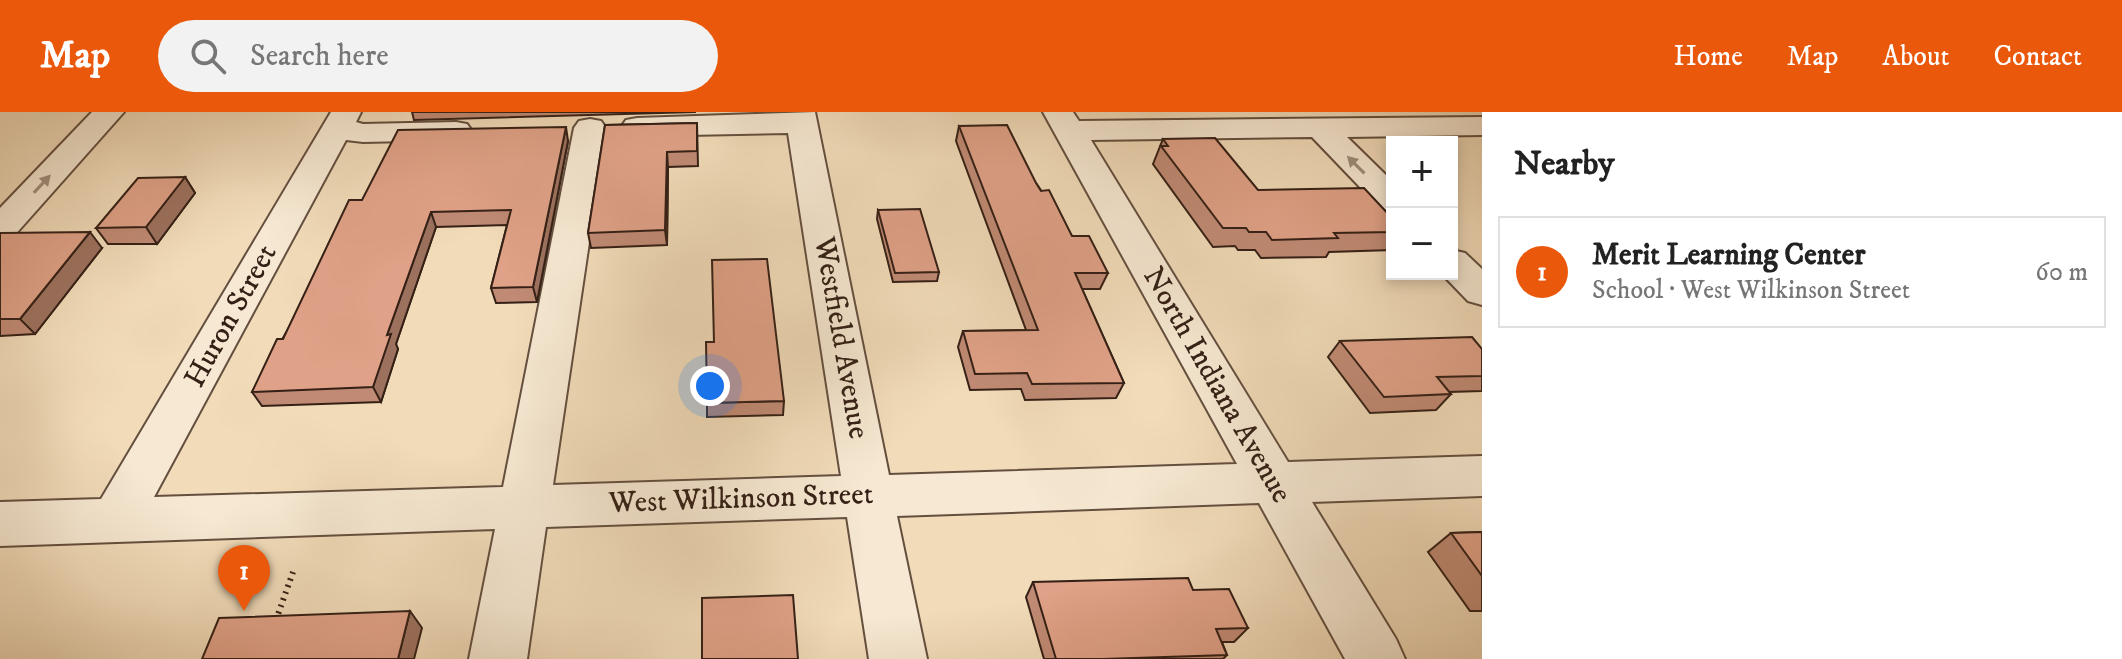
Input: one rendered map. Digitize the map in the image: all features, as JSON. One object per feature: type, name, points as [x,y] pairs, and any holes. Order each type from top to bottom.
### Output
[{"type":"street","points":[[0,229],[109,112]]},
{"type":"street","points":[[498,659],[524,507],[575,128],[801,118]]},
{"type":"street","name":"Westfield Avenue","points":[[801,118],[898,659]]},
{"type":"street","points":[[341,121],[363,133],[484,131]]},
{"type":"street","name":"Huron Street","points":[[116,519],[341,121]]},
{"type":"street","points":[[1065,122],[1171,121],[1320,128],[1458,122]]},
{"type":"street","name":"North Indiana Avenue","points":[[1065,122],[1376,659]]},
{"type":"street","points":[[1320,128],[1386,195]]},
{"type":"street","points":[[1458,268],[1482,292]]},
{"type":"street","name":"West Wilkinson Street","points":[[0,524],[1482,476]]},
{"type":"path","points":[[271,634],[293,572]]},
{"type":"building","points":[[697,123],[697,151],[667,152],[665,230],[588,233],[605,125]]},
{"type":"building","points":[[1007,125],[1041,191],[1049,190],[1072,236],[1089,236],[1108,273],[1075,273],[1124,383],[1032,384],[1027,373],[975,374],[963,331],[1038,330],[959,126]]},
{"type":"building","points":[[566,127],[533,287],[491,288],[511,210],[431,212],[387,335],[391,334],[373,387],[252,392],[277,339],[283,339],[349,200],[362,200],[398,130]]},
{"type":"building","points":[[1215,138],[1258,190],[1364,188],[1386,212],[1386,232],[1334,233],[1338,238],[1272,240],[1266,232],[1223,228],[1161,146],[1168,146],[1163,139]]},
{"type":"building","points":[[185,177],[146,227],[96,228],[138,178]]},
{"type":"building","points":[[920,209],[939,272],[895,273],[878,210]]},
{"type":"building","points":[[90,232],[20,319],[0,319],[0,233]]},
{"type":"building","points":[[767,259],[784,401],[707,403],[706,342],[714,342],[712,260]]},
{"type":"building","points":[[1472,337],[1482,349],[1482,376],[1437,377],[1451,394],[1384,397],[1340,341]]},
{"type":"building","points":[[1482,532],[1482,576],[1451,533]]},
{"type":"building","points":[[1188,578],[1193,590],[1229,589],[1248,628],[1216,629],[1227,655],[1056,659],[1033,582]]},
{"type":"building","points":[[793,595],[798,659],[702,659],[702,598]]},
{"type":"building","points":[[410,611],[398,659],[202,659],[219,618]]},
{"type":"place","name":"Merit Learning Center","points":[[244,611]]}]
